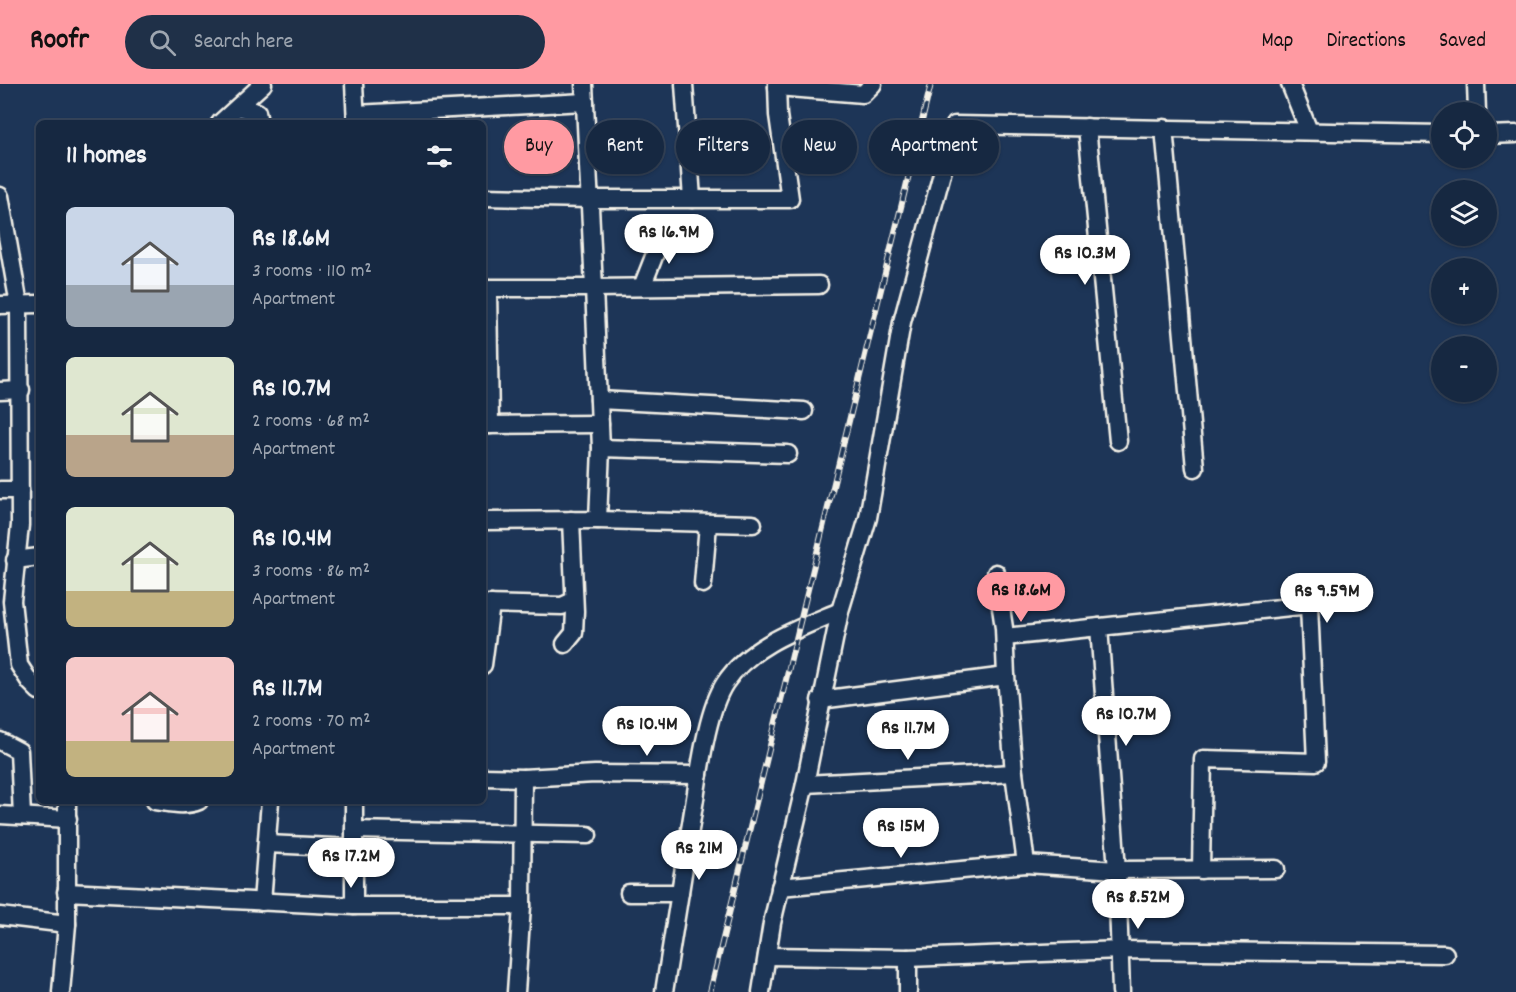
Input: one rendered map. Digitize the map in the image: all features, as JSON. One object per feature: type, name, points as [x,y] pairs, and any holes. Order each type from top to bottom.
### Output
[{"type":"street","points":[[223,120],[263,84]]},
{"type":"street","points":[[354,84],[356,118],[585,102]]},
{"type":"street","points":[[584,84],[601,448],[598,520]]},
{"type":"street","points":[[684,84],[692,199]]},
{"type":"street","points":[[486,197],[790,199],[778,115],[777,86],[863,93],[873,84]]},
{"type":"street","points":[[1290,84],[1309,131]]},
{"type":"street","points":[[1476,84],[1477,102]]},
{"type":"street","points":[[238,107],[257,112],[258,120]]},
{"type":"street","points":[[761,992],[780,887],[805,784],[820,700],[840,611],[868,518],[902,322],[955,125],[1431,134]]},
{"type":"street","points":[[1087,127],[1118,441]]},
{"type":"street","points":[[1164,128],[1195,468]]},
{"type":"street","points":[[1497,135],[1516,134]]},
{"type":"street","points":[[0,196],[19,305],[20,525],[12,601],[20,664],[36,688]]},
{"type":"street","points":[[642,287],[664,231]]},
{"type":"street","points":[[486,288],[819,285]]},
{"type":"street","points":[[0,305],[36,304]]},
{"type":"street","points":[[486,356],[487,425],[600,424]]},
{"type":"street","points":[[0,391],[21,390]]},
{"type":"street","points":[[599,400],[804,411]]},
{"type":"street","points":[[601,448],[788,454]]},
{"type":"street","points":[[0,490],[20,490]]},
{"type":"street","points":[[486,520],[753,524]]},
{"type":"street","points":[[565,644],[574,633],[575,611],[570,520]]},
{"type":"street","points":[[703,584],[708,524]]},
{"type":"street","points":[[15,560],[36,557]]},
{"type":"street","points":[[996,573],[1005,637],[1014,773],[1026,864]]},
{"type":"street","points":[[486,619],[487,604],[562,606],[573,601]]},
{"type":"street","points":[[1005,637],[1309,605],[1316,762],[1203,759],[1201,870]]},
{"type":"street","points":[[664,992],[699,775],[715,704],[725,682],[743,663],[779,636],[840,611]]},
{"type":"street","points":[[1099,627],[1117,870],[1121,992]]},
{"type":"street","points":[[820,700],[1006,676]]},
{"type":"street","points":[[0,741],[19,751],[22,816]]},
{"type":"street","points":[[805,784],[1014,773]]},
{"type":"street","points":[[486,777],[523,778],[596,774],[699,775]]},
{"type":"street","points":[[516,992],[522,906],[523,778]]},
{"type":"street","points":[[61,992],[67,924],[67,804]]},
{"type":"street","points":[[172,804],[192,804]]},
{"type":"street","points":[[262,902],[270,804]]},
{"type":"street","points":[[354,804],[354,906]]},
{"type":"street","points":[[0,814],[68,819]]},
{"type":"street","points":[[354,830],[588,835]]},
{"type":"street","points":[[267,844],[354,848]]},
{"type":"street","points":[[780,887],[1026,864],[1117,870],[1276,869]]},
{"type":"street","points":[[66,892],[354,906],[522,906]]},
{"type":"street","points":[[629,893],[680,893]]},
{"type":"street","points":[[0,916],[67,924]]},
{"type":"street","points":[[768,956],[908,958],[1121,950],[1445,954]]},
{"type":"street","points":[[908,958],[908,992]]},
{"type":"railway","points":[[710,992],[931,84]]}]
